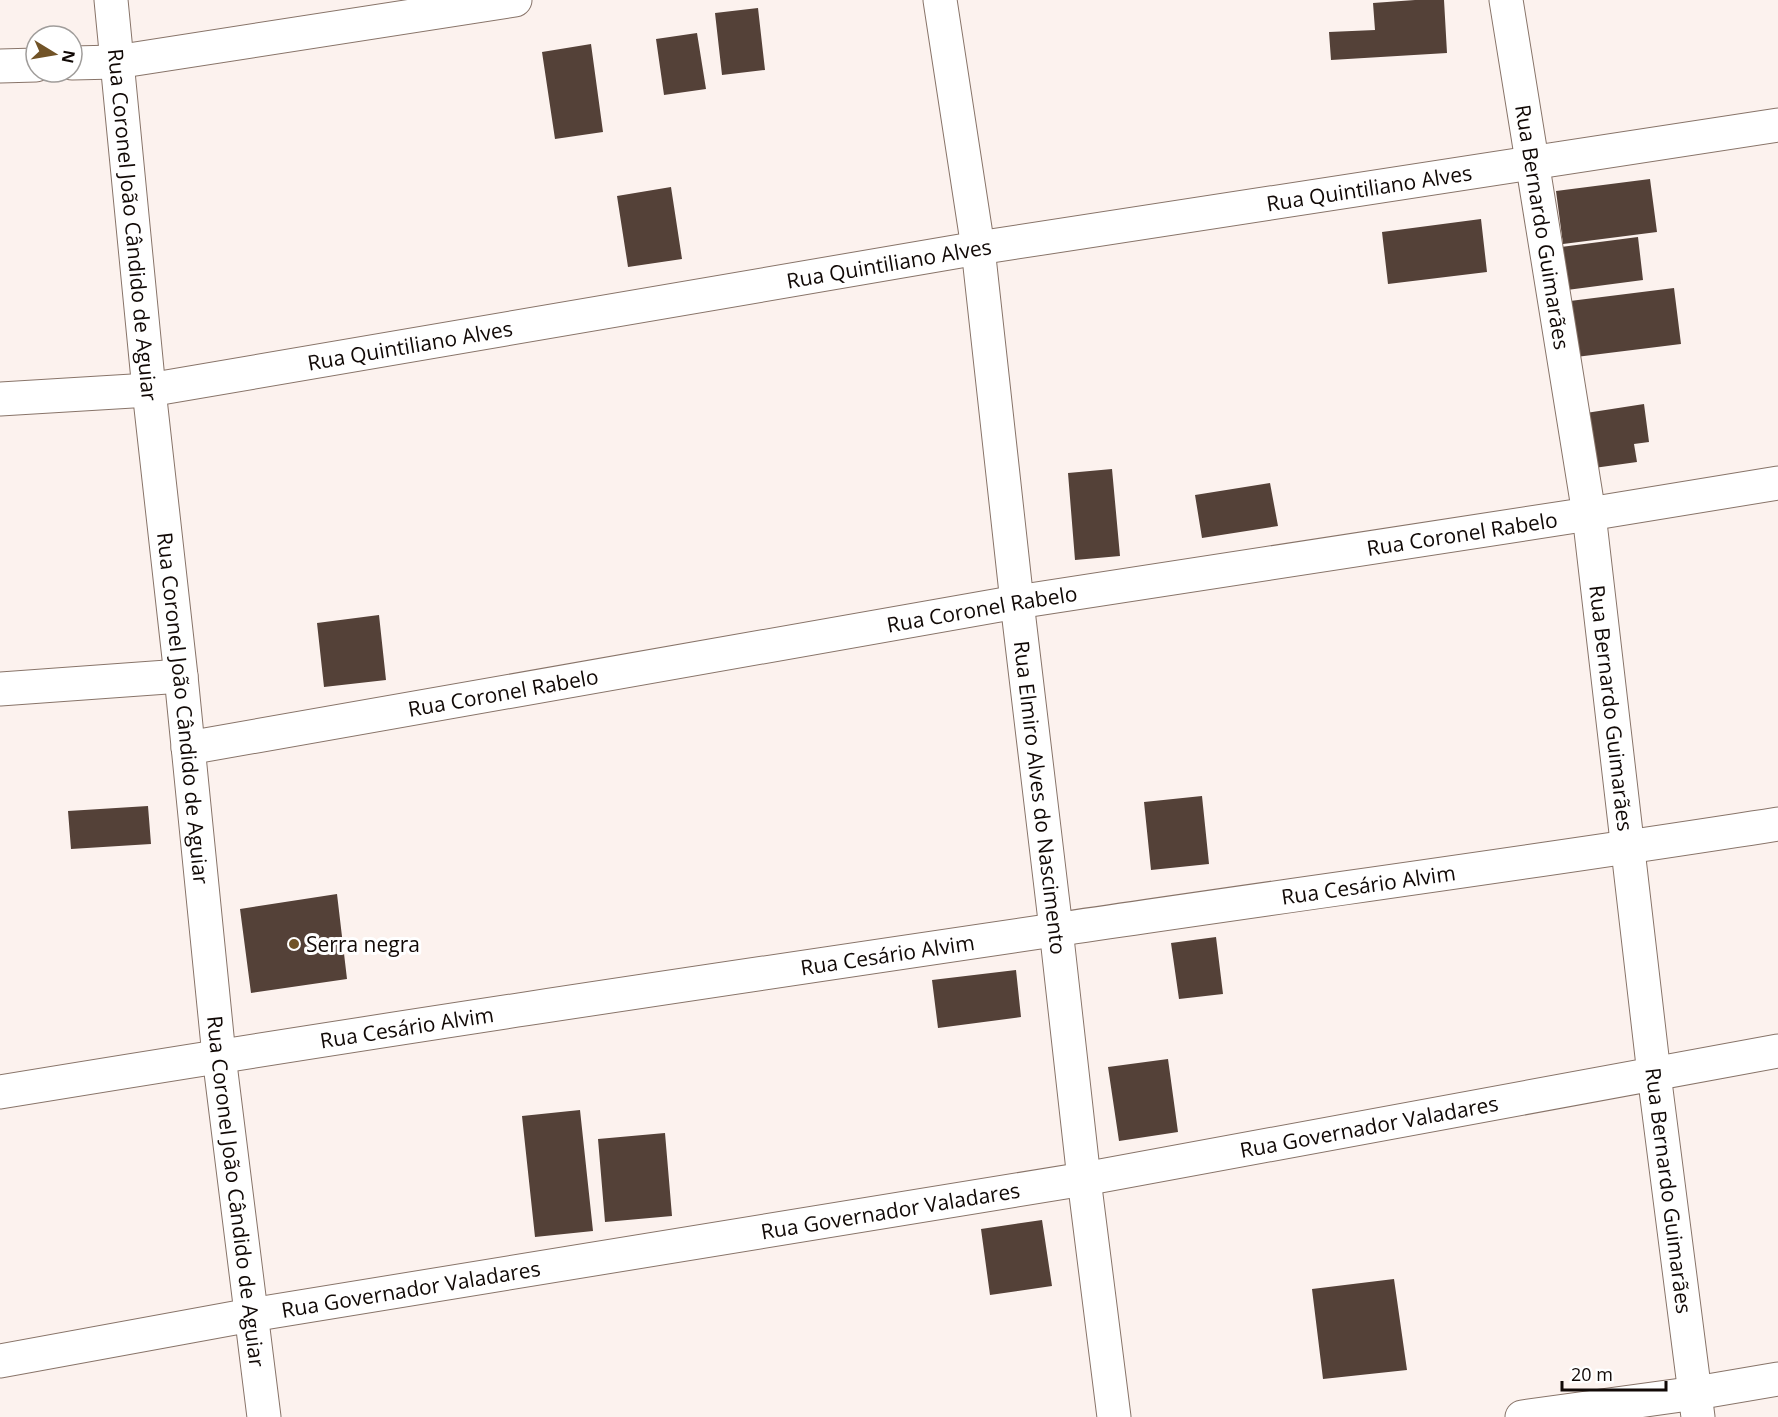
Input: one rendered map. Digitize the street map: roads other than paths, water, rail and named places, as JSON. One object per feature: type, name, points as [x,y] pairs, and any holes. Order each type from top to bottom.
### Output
[{"type":"street","name":"Rua Coronel João Cândido de Aguiar","points":[[111,0],[149,390],[181,676],[219,1056],[264,1417]]},
{"type":"street","points":[[84,63],[116,62],[515,0]]},
{"type":"street","name":"Rua Elmiro Alves do Nascimento","points":[[940,0],[978,248],[1084,1179],[1114,1417]]},
{"type":"street","name":"Rua Bernardo Guimarães","points":[[1506,0],[1589,514],[1654,1074],[1697,1405]]},
{"type":"street","points":[[0,66],[24,65]]},
{"type":"street","name":"Rua Quintiliano Alves","points":[[0,399],[149,390],[978,248],[1778,125]]},
{"type":"street","name":"Rua Coronel Rabelo","points":[[188,748],[1017,602],[1778,483]]},
{"type":"street","points":[[0,688],[181,676]]},
{"type":"street","name":"Rua Cesário Alvim","points":[[0,1092],[219,1056],[1056,929],[1627,848],[1778,824]]},
{"type":"street","name":"Rua Governador Valadares","points":[[0,1361],[251,1315],[1084,1179],[1778,1051]]},
{"type":"street","points":[[1522,1417],[1697,1405],[1778,1379]]},
{"type":"place","name":"Serra negra","points":[[294,944]]}]
